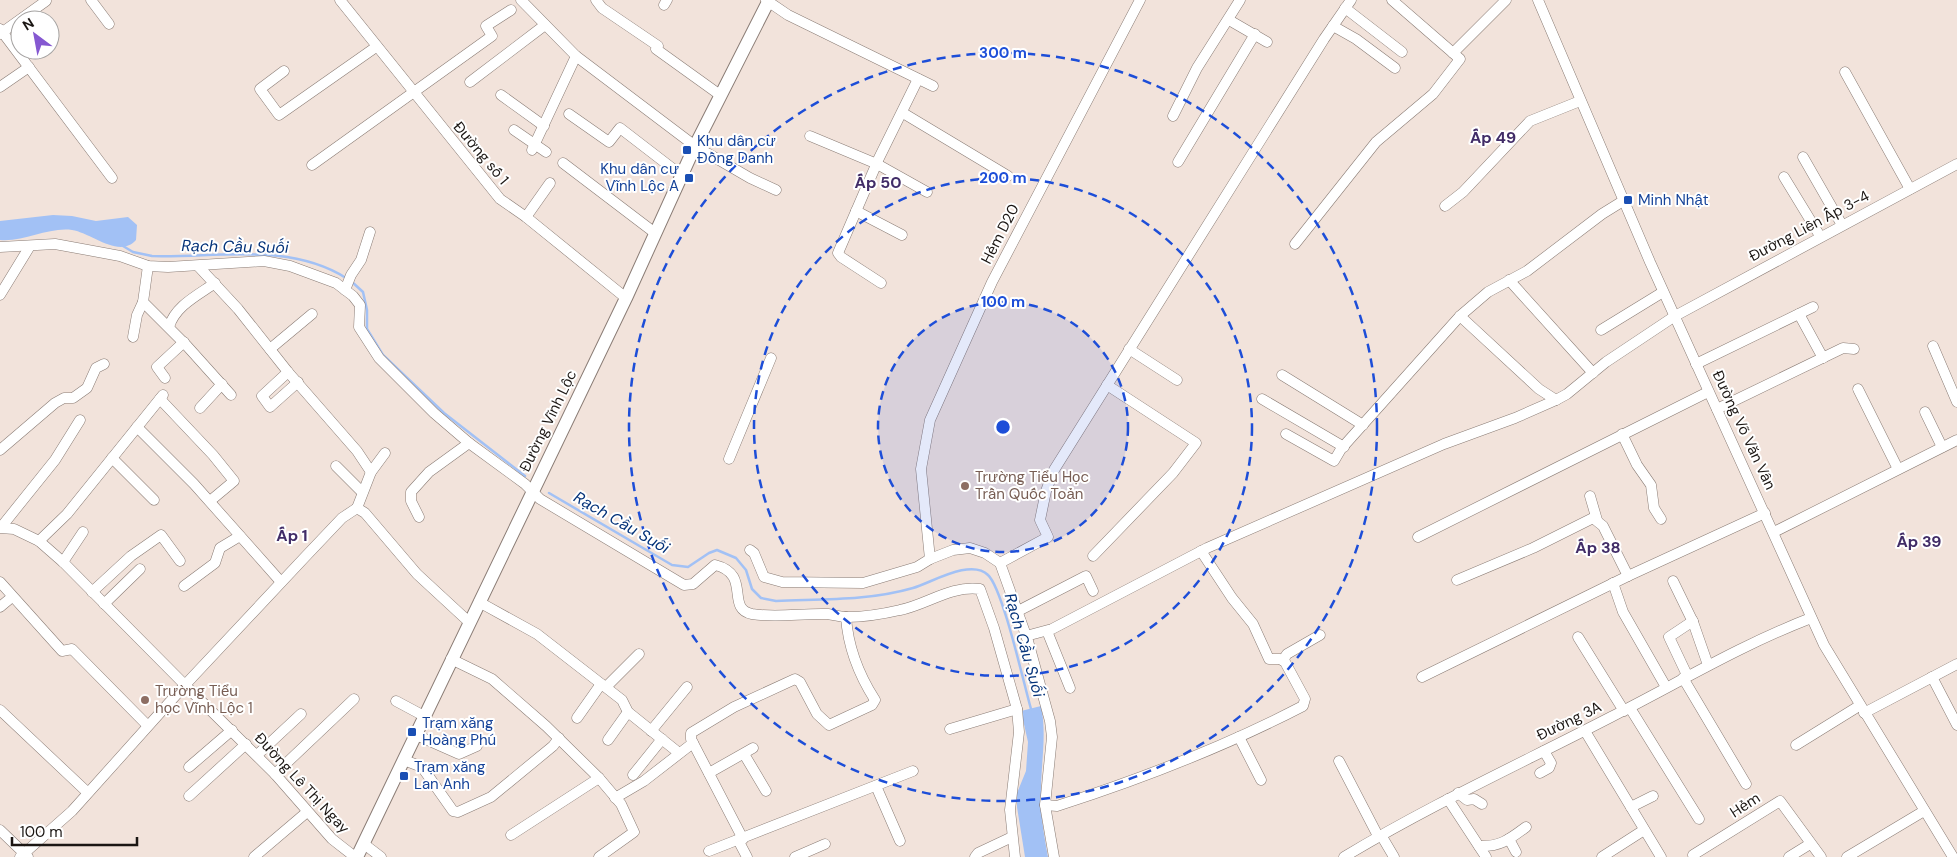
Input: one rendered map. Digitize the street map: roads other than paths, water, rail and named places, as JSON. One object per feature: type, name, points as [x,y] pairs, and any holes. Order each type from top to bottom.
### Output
[{"type":"main road","name":"Đường Vĩnh Lộc","points":[[356,857],[364,844],[478,602],[626,298],[681,175],[767,0]]},
{"type":"street","points":[[91,0],[109,24]]},
{"type":"street","name":"Đường số 1","points":[[340,0],[412,92],[500,199],[526,217],[626,298]]},
{"type":"street","points":[[521,0],[576,56],[695,146],[750,178],[776,190]]},
{"type":"street","points":[[596,0],[602,8],[658,46],[656,49],[720,95]]},
{"type":"street","points":[[767,0],[788,15],[933,86]]},
{"type":"street","name":"Hẻm D20","points":[[930,559],[921,469],[926,434],[942,390],[992,282],[1140,0]]},
{"type":"street","points":[[1173,116],[1196,68],[1229,20],[1240,0]]},
{"type":"street","points":[[1295,244],[1376,142],[1443,83],[1460,59],[1392,0]]},
{"type":"street","points":[[1453,53],[1506,0]]},
{"type":"street","name":"Đường Võ Văn Vân","points":[[1538,0],[1580,101],[1708,392],[1765,512],[1824,645],[1953,857]]},
{"type":"street","points":[[46,1],[1,32],[112,178]]},
{"type":"street","points":[[1000,563],[1048,537],[1040,522],[1048,486],[1066,450],[1348,4],[1402,52]]},
{"type":"street","points":[[312,165],[492,36],[486,26],[511,10]]},
{"type":"street","points":[[1229,20],[1266,42]]},
{"type":"street","points":[[470,82],[546,26]]},
{"type":"street","points":[[1333,26],[1356,39],[1395,68]]},
{"type":"street","points":[[1178,162],[1255,34]]},
{"type":"street","points":[[284,71],[260,89],[279,115],[376,47]]},
{"type":"street","points":[[534,147],[576,56]]},
{"type":"street","points":[[0,87],[29,67]]},
{"type":"street","points":[[1845,72],[1910,189]]},
{"type":"street","points":[[881,283],[841,257],[838,253],[877,164],[918,79]]},
{"type":"street","points":[[501,95],[544,126]]},
{"type":"street","points":[[1445,206],[1463,192],[1530,121],[1580,101]]},
{"type":"street","points":[[902,113],[1008,176]]},
{"type":"street","points":[[569,114],[609,142],[620,128],[681,175]]},
{"type":"street","points":[[514,130],[534,147],[546,152]]},
{"type":"street","points":[[810,136],[877,164],[927,192]]},
{"type":"street","points":[[1803,157],[1842,225]]},
{"type":"street","points":[[563,163],[655,233]]},
{"type":"street","name":"Đường Liên Ấp 3-4","points":[[1026,636],[1047,631],[1201,551],[1444,444],[1515,418],[1556,400],[1675,316],[1820,236],[1957,164]]},
{"type":"street","points":[[1784,177],[1820,236]]},
{"type":"street","points":[[526,217],[550,183]]},
{"type":"street","points":[[1286,434],[1334,461],[1363,425],[1460,316],[1488,292],[1527,271],[1602,214],[1624,201]]},
{"type":"street","points":[[856,211],[902,235]]},
{"type":"street","points":[[348,283],[361,260],[370,232]]},
{"type":"street","points":[[0,248],[64,245],[120,256],[148,266],[200,267],[264,261],[290,266],[336,283],[348,283]]},
{"type":"street","points":[[0,295],[30,246]]},
{"type":"street","points":[[133,338],[137,315],[143,302],[148,266]]},
{"type":"street","points":[[200,267],[357,451],[371,472]]},
{"type":"street","points":[[1509,280],[1593,373]]},
{"type":"street","points":[[168,327],[173,315],[214,283]]},
{"type":"street","points":[[348,283],[353,296],[360,305],[359,327],[379,358],[434,413],[540,499],[684,585],[693,584],[715,565],[728,568],[736,582],[738,603],[749,614],[773,616],[829,614],[846,618],[900,610],[934,594],[971,588],[980,589],[994,628],[1017,709],[1018,732],[1010,810],[1015,857]]},
{"type":"street","points":[[1600,330],[1664,292]]},
{"type":"street","points":[[143,302],[184,342],[231,395]]},
{"type":"street","points":[[1696,364],[1812,307]]},
{"type":"street","points":[[270,349],[312,314]]},
{"type":"street","points":[[1799,314],[1822,358]]},
{"type":"street","points":[[1460,316],[1539,389],[1556,400]]},
{"type":"street","points":[[165,378],[157,367],[184,342]]},
{"type":"street","points":[[1933,346],[1957,402]]},
{"type":"street","points":[[1717,410],[1843,348],[1854,349]]},
{"type":"street","points":[[1129,349],[1177,380]]},
{"type":"street","points":[[729,459],[771,358]]},
{"type":"street","points":[[0,449],[55,403],[64,398],[73,398],[87,388],[96,368],[104,364]]},
{"type":"street","points":[[288,372],[262,396],[266,403],[270,407],[298,382]]},
{"type":"street","points":[[1282,375],[1363,425]]},
{"type":"street","points":[[200,408],[222,384]]},
{"type":"street","points":[[1093,556],[1173,473],[1196,442],[1107,385]]},
{"type":"street","points":[[1858,389],[1898,469]]},
{"type":"street","points":[[1418,537],[1708,392]]},
{"type":"street","points":[[39,541],[67,514],[162,397],[234,481],[210,501]]},
{"type":"street","points":[[1262,399],[1344,447]]},
{"type":"street","points":[[1925,412],[1942,447]]},
{"type":"street","points":[[1,527],[54,460],[80,420]]},
{"type":"street","points":[[137,427],[210,501],[281,582]]},
{"type":"street","points":[[1622,434],[1637,465],[1651,485],[1654,508],[1661,519]]},
{"type":"street","points":[[1774,532],[1957,440]]},
{"type":"street","points":[[419,517],[411,501],[411,492],[429,472],[469,443]]},
{"type":"street","points":[[0,830],[24,856],[72,810],[281,582],[342,518],[357,508],[371,472],[385,453]]},
{"type":"street","points":[[112,458],[154,500]]},
{"type":"street","points":[[336,466],[362,492]]},
{"type":"street","points":[[1590,496],[1597,520],[1603,526],[1628,576]]},
{"type":"street","points":[[357,508],[365,513],[417,574],[469,622]]},
{"type":"street","points":[[1422,677],[1628,576],[1765,512]]},
{"type":"street","points":[[1456,580],[1532,548],[1582,522],[1593,518],[1597,520]]},
{"type":"street","name":"Đường Lê Thị Ngay","points":[[1,527],[14,529],[39,541],[62,562],[257,755],[332,839],[356,857]]},
{"type":"street","points":[[62,562],[83,532]]},
{"type":"street","points":[[92,592],[130,556],[161,535],[180,561]]},
{"type":"street","points":[[184,586],[216,563],[220,548],[240,536]]},
{"type":"street","points":[[750,550],[754,553],[764,577],[782,582],[864,583],[921,568],[930,559],[953,550],[970,548],[985,553],[1000,563],[1026,636],[1044,697],[1052,737],[1045,805],[1054,857]]},
{"type":"street","points":[[1201,551],[1232,598],[1254,624],[1269,659],[1283,660]]},
{"type":"street","points":[[104,604],[140,569]]},
{"type":"street","points":[[1018,611],[1086,576],[1093,591]]},
{"type":"street","points":[[1673,581],[1693,621],[1708,665]]},
{"type":"street","points":[[0,582],[12,598],[62,651],[72,649],[148,725]]},
{"type":"street","points":[[1613,584],[1623,612],[1666,687]]},
{"type":"street","points":[[0,607],[12,598]]},
{"type":"street","points":[[478,602],[537,634],[622,700],[628,712],[679,753]]},
{"type":"street","points":[[746,857],[741,839],[690,736],[694,730],[734,707],[795,679],[800,682],[817,714],[829,725],[872,705],[874,700],[862,681],[849,643],[846,618]]},
{"type":"street","name":"Đường 3A","points":[[1344,857],[1458,793],[1585,731],[1708,665],[1811,618]]},
{"type":"street","points":[[1693,621],[1669,637],[1685,677],[1746,784]]},
{"type":"street","points":[[1047,631],[1070,688]]},
{"type":"street","points":[[1283,660],[1287,654],[1320,635]]},
{"type":"street","points":[[1578,638],[1700,819]]},
{"type":"street","points":[[577,718],[604,685],[639,654]]},
{"type":"street","points":[[451,659],[492,679],[514,696],[599,778],[615,798],[634,832],[599,857]]},
{"type":"street","points":[[1045,805],[1057,806],[1165,768],[1239,737],[1303,706],[1304,699],[1283,660]]},
{"type":"street","points":[[1796,745],[1862,710],[1957,664]]},
{"type":"street","points":[[1932,677],[1957,725]]},
{"type":"street","points":[[651,731],[687,687]]},
{"type":"street","points":[[275,774],[354,699]]},
{"type":"street","points":[[396,701],[424,716]]},
{"type":"street","points":[[950,729],[1017,709]]},
{"type":"street","points":[[0,710],[87,792]]},
{"type":"street","points":[[608,740],[628,712]]},
{"type":"street","points":[[257,755],[301,714]]},
{"type":"street","points":[[188,767],[232,730]]},
{"type":"street","points":[[1585,731],[1661,857]]},
{"type":"street","points":[[416,735],[459,754],[477,746]]},
{"type":"street","points":[[1239,737],[1261,780]]},
{"type":"street","points":[[404,760],[422,767],[453,811],[458,812],[491,797],[553,746],[559,738]]},
{"type":"street","points":[[632,775],[662,739]]},
{"type":"street","points":[[615,798],[644,781],[693,743]]},
{"type":"street","points":[[189,796],[246,744]]},
{"type":"street","points":[[709,773],[748,751],[766,791]]},
{"type":"street","points":[[1540,773],[1549,768],[1551,763],[1544,751]]},
{"type":"street","points":[[1338,761],[1379,836],[1394,857]]},
{"type":"street","points":[[709,852],[913,771]]},
{"type":"street","points":[[511,835],[599,778]]},
{"type":"street","points":[[876,786],[900,841]]},
{"type":"street","points":[[1458,793],[1466,800],[1474,799],[1482,804]]},
{"type":"street","points":[[1631,807],[1653,796]]},
{"type":"street","points":[[1448,799],[1486,857]]},
{"type":"street","name":"Hẻm","points":[[1692,855],[1780,802],[1821,857]]},
{"type":"street","points":[[1848,857],[1924,811]]},
{"type":"street","points":[[254,857],[307,812]]},
{"type":"street","points":[[1479,846],[1493,847],[1526,827]]},
{"type":"street","points":[[1602,857],[1615,853],[1644,830]]},
{"type":"street","points":[[975,857],[978,853],[1012,837]]},
{"type":"street","points":[[1509,839],[1516,852]]},
{"type":"street","points":[[364,844],[381,857]]},
{"type":"street","points":[[795,857],[825,844]]},
{"type":"street","points":[[1789,857],[1810,844]]},
{"type":"water","points":[[53,215],[72,216],[96,221],[128,217],[137,225],[136,240],[122,247],[114,246],[80,232],[63,230],[45,232],[18,239],[0,240],[0,221]]},
{"type":"water","points":[[1041,706],[1044,738],[1041,807],[1048,857],[1025,857],[1017,807],[1017,793],[1026,771],[1028,742],[1021,711]]},
{"type":"waterway","name":"Rạch Cầu Suối","points":[[123,246],[133,252],[152,256],[226,254],[276,256],[301,260],[324,267],[346,278]]},
{"type":"waterway","name":"Rạch Cầu Suối","points":[[351,281],[363,292],[367,310],[367,329],[383,355],[444,413],[525,476]]},
{"type":"waterway","name":"Rạch Cầu Suối","points":[[549,493],[672,565],[688,567],[717,550],[736,558],[746,570],[752,589],[761,598],[776,601],[845,599],[879,595],[913,588],[962,570],[981,570],[988,575],[1000,598],[1013,638],[1031,709]]},
{"type":"place","name":"Khu dân cư Đồng Danh","points":[[687,150]]},
{"type":"place","name":"Khu dân cư Vĩnh Lộc A","points":[[689,178]]},
{"type":"place","name":"Minh Nhật","points":[[1628,200]]},
{"type":"place","name":"Trường Tiểu Học Trần Quốc Toản","points":[[965,486]]},
{"type":"place","name":"Trường Tiểu học Vĩnh Lộc 1","points":[[145,700]]},
{"type":"place","name":"Trạm xăng Hoàng Phú","points":[[412,732]]},
{"type":"place","name":"Trạm xăng Lan Anh","points":[[404,776]]},
{"type":"district","name":"Ấp 49","points":[[1493,137]]},
{"type":"district","name":"Ấp 50","points":[[878,182]]},
{"type":"district","name":"Ấp 1","points":[[292,535]]},
{"type":"district","name":"Ấp 39","points":[[1919,541]]},
{"type":"district","name":"Ấp 38","points":[[1598,547]]}]
